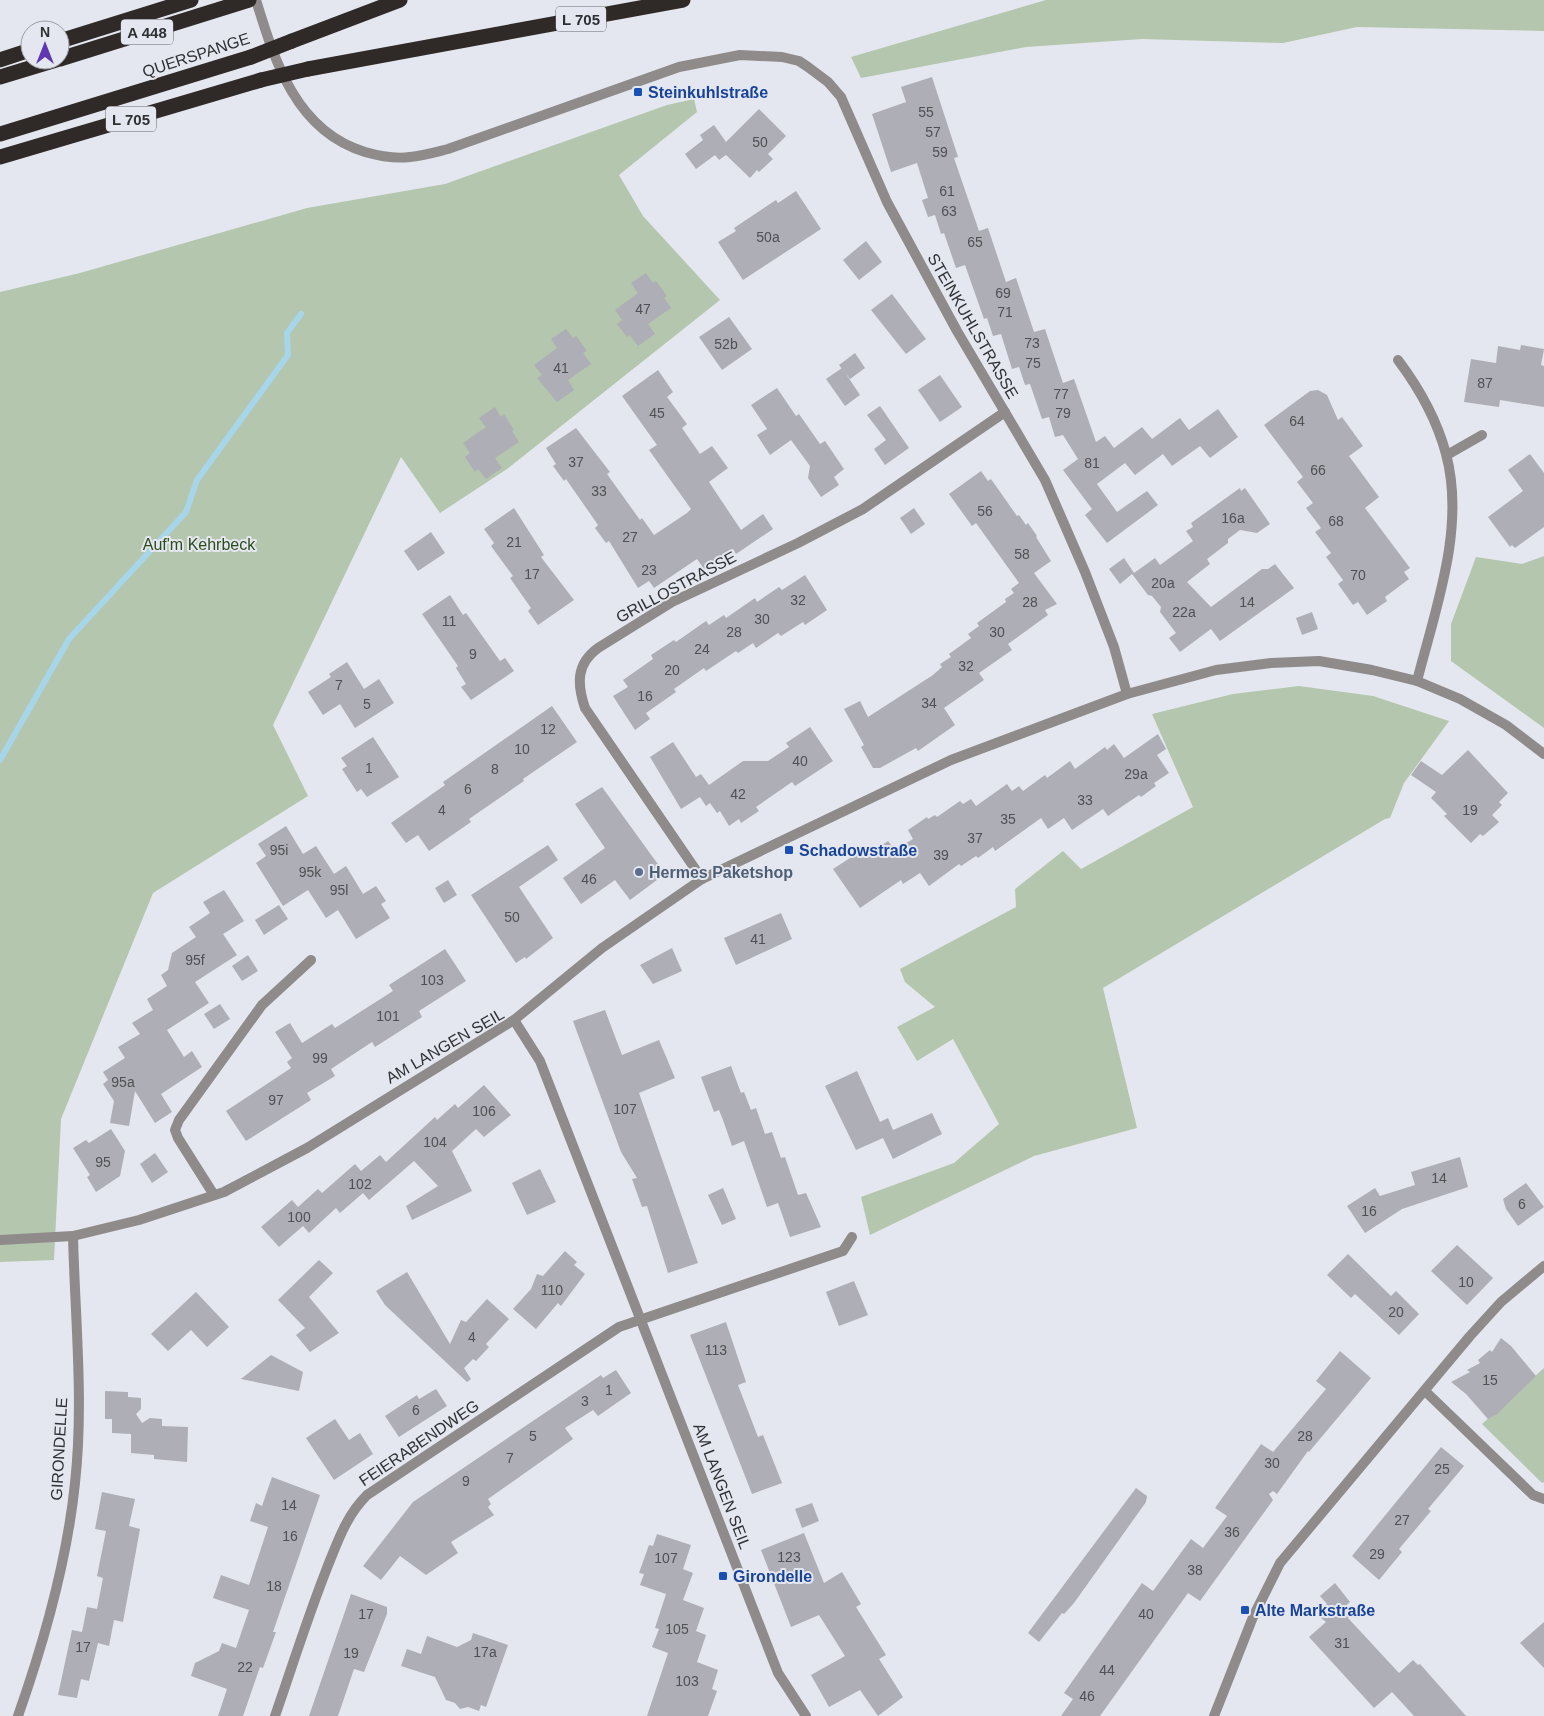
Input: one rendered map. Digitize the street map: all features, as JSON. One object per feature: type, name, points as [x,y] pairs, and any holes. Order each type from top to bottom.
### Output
[{"type":"highway","points":[[70,38],[191,0]]},
{"type":"highway","name":"A 448","points":[[70,56],[249,0]]},
{"type":"highway","name":"QUERSPANGE","points":[[0,134],[251,56],[400,0]]},
{"type":"highway","name":"L 705","points":[[0,157],[261,80],[308,69],[683,0]]},
{"type":"highway","points":[[0,60],[20,53]]},
{"type":"highway","points":[[0,77],[23,70]]},
{"type":"street","name":"STEINKUHLSTRASSE","points":[[256,0],[286,82],[304,112],[318,126],[340,141],[356,149],[393,158],[410,158],[466,144],[679,67],[740,55],[782,56],[799,61],[828,82],[841,97],[887,202],[958,332],[1045,480],[1062,515],[1114,647],[1127,694]]},
{"type":"street","points":[[1398,360],[1427,406],[1447,455],[1452,490],[1445,568],[1417,681]]},
{"type":"street","name":"GRILLOSTRASSE","points":[[702,879],[585,708],[578,678],[582,665],[589,655],[598,648],[672,602],[798,543],[863,508],[1005,412]]},
{"type":"street","points":[[1447,455],[1482,434]]},
{"type":"street","points":[[514,1020],[602,948],[702,879],[950,760],[1127,694],[1216,670],[1290,662],[1319,661],[1372,670],[1417,681],[1460,699],[1506,725],[1544,754]]},
{"type":"street","points":[[214,1195],[178,1138],[175,1130],[179,1120],[262,1005],[311,960]]},
{"type":"street","name":"AM LANGEN SEIL","points":[[0,1240],[73,1236],[139,1220],[214,1195],[260,1174],[307,1148],[514,1020],[540,1061],[778,1673],[806,1716]]},
{"type":"street","name":"GIRONDELLE","points":[[18,1716],[30,1681],[61,1564],[75,1483],[78,1366],[73,1236]]},
{"type":"street","points":[[641,1319],[842,1251],[852,1237]]},
{"type":"street","points":[[1214,1716],[1252,1617],[1280,1563],[1470,1336],[1501,1302],[1544,1266]]},
{"type":"street","name":"FEIERABENDWEG","points":[[275,1716],[322,1579],[345,1523],[354,1508],[367,1495],[405,1468],[611,1332],[641,1319]]},
{"type":"street","points":[[1425,1391],[1533,1495],[1544,1499]]},
{"type":"green space","points":[[1046,0],[1544,0],[1544,31],[1357,27],[1283,43],[1142,39],[1026,47],[861,78],[851,57]]},
{"type":"green space","name":"Auf'm Kehrbeck","points":[[694,99],[697,112],[619,175],[643,216],[720,300],[507,469],[440,513],[401,457],[273,725],[308,796],[153,893],[61,1119],[54,1260],[0,1262],[0,292],[80,273],[307,208],[445,184],[667,105]]},
{"type":"green space","points":[[1544,556],[1544,728],[1451,661],[1451,624],[1476,557],[1522,564]]},
{"type":"green space","points":[[1299,686],[1373,696],[1449,721],[1404,783],[1390,818],[1385,819],[1103,988],[1137,1128],[1034,1156],[870,1235],[861,1197],[954,1163],[999,1124],[953,1039],[917,1061],[897,1027],[935,1007],[905,982],[900,969],[1016,907],[1015,889],[1063,851],[1081,869],[1193,807],[1152,714],[1233,694]]},
{"type":"green space","points":[[1544,1368],[1544,1482],[1542,1483],[1482,1424]]},
{"type":"building","points":[[932,77],[958,157],[954,158],[979,231],[988,228],[1006,282],[1016,278],[1034,332],[1045,329],[1063,383],[1074,379],[1096,442],[1105,436],[1114,448],[1142,427],[1152,439],[1180,418],[1189,430],[1218,409],[1238,437],[1210,458],[1200,446],[1172,466],[1163,454],[1135,475],[1125,463],[1097,484],[1117,512],[1147,491],[1158,505],[1107,543],[1085,515],[1092,509],[1063,470],[1078,459],[1063,435],[1055,437],[1049,417],[1042,419],[1030,384],[1025,385],[1019,367],[1012,369],[1001,334],[993,336],[987,318],[984,319],[965,265],[956,268],[944,233],[941,234],[935,215],[928,217],[922,200],[928,198],[917,163],[891,172],[872,114],[906,102],[901,87]]},
{"type":"building","points":[[759,109],[786,136],[768,154],[773,159],[759,172],[757,170],[750,178],[726,155],[719,160],[715,155],[696,169],[685,154],[703,140],[700,135],[714,125],[726,142]]},
{"type":"building","points":[[796,191],[821,229],[743,280],[718,242],[736,231],[734,228],[776,200],[778,203]]},
{"type":"building","points":[[866,241],[882,262],[859,280],[843,260]]},
{"type":"building","points":[[646,273],[653,283],[656,281],[667,296],[664,298],[671,308],[648,324],[655,334],[638,346],[630,335],[627,337],[617,324],[622,320],[615,310],[638,293],[631,283]]},
{"type":"building","points":[[892,294],[926,339],[906,354],[871,310]]},
{"type":"building","points":[[729,317],[752,349],[722,370],[699,337]]},
{"type":"building","points":[[566,329],[573,338],[576,336],[587,351],[583,353],[591,364],[568,380],[574,390],[557,402],[537,378],[542,375],[534,365],[557,348],[551,339]]},
{"type":"building","points":[[1521,345],[1544,349],[1541,365],[1544,366],[1544,407],[1500,400],[1499,407],[1464,402],[1471,359],[1496,363],[1498,346],[1520,350]]},
{"type":"building","points":[[855,353],[865,368],[850,379],[839,365]]},
{"type":"building","points":[[842,368],[860,395],[845,406],[826,379]]},
{"type":"building","points":[[658,370],[673,392],[667,397],[687,424],[682,428],[700,454],[712,446],[728,468],[709,482],[741,530],[763,514],[773,529],[736,554],[733,549],[704,569],[697,559],[654,588],[649,581],[638,588],[609,541],[606,543],[595,528],[598,525],[566,479],[564,481],[553,466],[556,464],[546,448],[576,428],[610,472],[607,474],[640,520],[642,518],[654,535],[687,513],[691,509],[649,450],[657,445],[622,396]]},
{"type":"building","points":[[940,375],[962,407],[940,422],[918,390]]},
{"type":"building","points":[[777,388],[796,416],[799,414],[820,444],[825,441],[844,469],[834,477],[839,485],[821,497],[808,478],[810,466],[791,440],[770,455],[757,435],[767,429],[751,405]]},
{"type":"building","points":[[1318,390],[1327,395],[1338,420],[1342,417],[1363,446],[1349,456],[1379,497],[1365,508],[1410,568],[1404,572],[1409,579],[1385,597],[1387,601],[1367,615],[1358,602],[1353,605],[1338,584],[1343,580],[1326,557],[1331,553],[1315,532],[1321,528],[1306,508],[1313,503],[1297,482],[1303,477],[1264,425],[1310,391]]},
{"type":"building","points":[[880,406],[909,448],[885,465],[874,449],[886,440],[867,415]]},
{"type":"building","points":[[495,407],[501,417],[504,414],[519,442],[495,458],[502,468],[486,479],[478,469],[475,472],[465,457],[470,453],[463,443],[486,427],[479,418]]},
{"type":"building","points":[[1530,454],[1544,473],[1544,527],[1515,548],[1512,545],[1510,547],[1488,517],[1523,491],[1508,470]]},
{"type":"building","points":[[981,471],[988,481],[991,479],[1017,516],[1019,515],[1026,525],[1028,523],[1037,536],[1051,561],[1034,573],[1057,604],[1045,610],[1048,615],[1008,644],[1012,650],[979,673],[984,680],[944,708],[955,725],[918,751],[916,748],[880,768],[873,768],[861,747],[864,745],[844,709],[860,701],[868,717],[933,675],[942,667],[940,664],[951,657],[949,654],[971,638],[968,634],[979,626],[977,623],[1006,602],[1005,599],[1014,593],[1011,589],[1019,583],[976,523],[972,526],[949,494]]},
{"type":"building","points":[[1240,488],[1241,491],[1245,488],[1270,524],[1257,533],[1240,530],[1228,539],[1228,543],[1207,559],[1210,564],[1187,582],[1211,607],[1262,569],[1268,569],[1275,564],[1294,588],[1220,641],[1211,629],[1180,652],[1169,638],[1176,633],[1160,612],[1161,607],[1152,596],[1148,595],[1132,574],[1120,584],[1109,569],[1124,558],[1134,573],[1155,558],[1160,565],[1193,541],[1186,531],[1193,527],[1191,523]]},
{"type":"building","points":[[514,508],[544,555],[541,557],[574,600],[538,625],[528,611],[531,608],[510,578],[513,576],[491,546],[494,543],[484,529]]},
{"type":"building","points":[[914,508],[925,524],[911,534],[900,518]]},
{"type":"building","points":[[431,532],[445,553],[418,571],[404,551]]},
{"type":"building","points":[[805,575],[827,610],[805,625],[803,622],[781,636],[778,633],[756,648],[753,643],[738,653],[736,651],[706,671],[704,668],[674,689],[676,692],[646,713],[650,719],[635,730],[613,696],[628,687],[623,680],[653,659],[651,655],[674,640],[676,642],[706,621],[709,625],[724,615],[726,618],[755,598],[757,602],[779,587],[782,590]]},
{"type":"building","points":[[450,595],[463,615],[466,613],[500,661],[505,658],[514,671],[471,700],[461,687],[466,684],[456,668],[458,666],[422,614]]},
{"type":"building","points":[[1312,612],[1318,629],[1302,635],[1296,618]]},
{"type":"building","points":[[347,662],[364,689],[379,679],[394,703],[355,728],[340,704],[323,715],[308,692],[331,677],[329,674]]},
{"type":"building","points":[[552,706],[577,742],[523,779],[524,781],[469,819],[471,822],[429,851],[418,835],[406,843],[391,823],[445,785],[443,782]]},
{"type":"building","points":[[810,727],[833,761],[795,786],[792,782],[756,807],[759,811],[741,823],[739,819],[729,826],[720,811],[717,813],[710,803],[706,806],[700,797],[681,809],[650,757],[673,742],[696,777],[701,774],[709,785],[743,761],[768,761],[789,747],[786,743]]},
{"type":"building","points":[[1158,734],[1166,749],[1157,755],[1169,773],[1154,783],[1156,786],[1141,797],[1139,795],[1108,816],[1103,809],[1072,830],[1064,818],[1048,829],[1041,818],[995,851],[993,847],[978,858],[976,856],[961,866],[959,864],[929,886],[920,873],[903,884],[901,880],[860,908],[833,869],[867,847],[871,853],[888,841],[895,850],[913,839],[908,830],[927,817],[928,819],[935,815],[937,817],[960,801],[963,804],[971,799],[976,806],[1007,784],[1012,791],[1019,786],[1023,791],[1045,775],[1047,778],[1070,761],[1075,769],[1105,747],[1107,750],[1114,744],[1124,758]]},
{"type":"building","points":[[373,737],[399,777],[367,797],[361,789],[357,792],[342,769],[347,766],[341,758]]},
{"type":"building","points":[[1468,750],[1508,793],[1499,802],[1502,805],[1492,815],[1499,822],[1483,836],[1480,834],[1471,843],[1444,816],[1447,814],[1431,798],[1436,792],[1411,775],[1421,761],[1442,775]]},
{"type":"building","points":[[602,787],[665,874],[630,900],[615,880],[581,904],[563,878],[605,848],[575,804]]},
{"type":"building","points":[[286,826],[303,854],[316,846],[334,874],[346,866],[363,894],[376,886],[386,901],[381,904],[390,918],[356,939],[338,910],[326,918],[308,890],[283,906],[256,863],[266,856],[258,844]]},
{"type":"building","points":[[548,845],[558,860],[519,887],[553,938],[526,959],[525,957],[516,963],[471,895]]},
{"type":"building","points":[[448,880],[457,895],[444,903],[435,888]]},
{"type":"building","points":[[224,890],[244,921],[223,934],[237,955],[195,982],[209,1003],[167,1030],[184,1057],[192,1051],[202,1067],[161,1094],[172,1112],[155,1123],[135,1091],[129,1126],[110,1123],[114,1101],[103,1084],[108,1080],[103,1072],[125,1058],[118,1047],[140,1034],[132,1023],[153,1010],[147,999],[167,986],[161,975],[168,970],[172,953],[196,937],[189,927],[210,913],[203,902]]},
{"type":"building","points":[[279,905],[288,919],[264,935],[255,920]]},
{"type":"building","points":[[781,913],[792,939],[736,965],[724,938]]},
{"type":"building","points":[[672,948],[682,971],[653,984],[640,965]]},
{"type":"building","points":[[445,949],[466,981],[419,1011],[422,1017],[375,1047],[372,1042],[331,1069],[335,1076],[307,1093],[311,1100],[246,1141],[226,1111],[291,1068],[287,1062],[292,1058],[275,1032],[290,1023],[302,1043],[332,1024],[335,1028],[393,991],[389,985]]},
{"type":"building","points":[[248,955],[258,971],[242,981],[232,966]]},
{"type":"building","points":[[220,1004],[230,1019],[214,1029],[204,1014]]},
{"type":"building","points":[[605,1010],[622,1055],[659,1040],[675,1078],[639,1093],[698,1263],[668,1273],[647,1206],[642,1207],[632,1179],[637,1178],[621,1152],[573,1021]]},
{"type":"building","points":[[731,1066],[741,1093],[744,1092],[751,1110],[756,1108],[765,1134],[772,1132],[781,1158],[785,1157],[798,1195],[806,1193],[821,1227],[790,1237],[778,1203],[767,1207],[744,1141],[732,1146],[719,1110],[714,1112],[701,1077]]},
{"type":"building","points":[[857,1071],[880,1122],[888,1118],[893,1130],[932,1113],[942,1134],[893,1159],[883,1138],[856,1150],[825,1086]]},
{"type":"building","points":[[484,1085],[511,1115],[484,1137],[476,1129],[452,1151],[472,1191],[412,1220],[406,1206],[438,1186],[414,1161],[369,1200],[363,1193],[340,1213],[336,1208],[309,1233],[303,1226],[279,1247],[261,1227],[292,1200],[298,1207],[318,1189],[322,1193],[355,1164],[361,1171],[380,1155],[386,1162],[435,1117],[437,1120],[455,1104],[458,1108]]},
{"type":"building","points":[[111,1129],[125,1151],[120,1176],[96,1192],[87,1177],[90,1175],[73,1148],[86,1140],[89,1143]]},
{"type":"building","points":[[155,1153],[168,1172],[152,1183],[140,1164]]},
{"type":"building","points":[[1460,1157],[1468,1187],[1402,1209],[1365,1233],[1347,1206],[1375,1188],[1380,1196],[1415,1185],[1411,1172]]},
{"type":"building","points":[[540,1169],[556,1202],[527,1215],[512,1183]]},
{"type":"building","points":[[1526,1183],[1544,1207],[1518,1226],[1506,1209],[1503,1199]]},
{"type":"building","points":[[723,1188],[736,1219],[722,1225],[708,1195]]},
{"type":"building","points":[[1457,1245],[1493,1278],[1467,1305],[1431,1271]]},
{"type":"building","points":[[565,1251],[577,1262],[574,1265],[585,1274],[561,1306],[558,1303],[536,1329],[513,1309],[531,1289],[537,1274],[543,1276]]},
{"type":"building","points":[[1348,1254],[1391,1296],[1396,1291],[1419,1314],[1399,1335],[1355,1294],[1351,1298],[1327,1275]]},
{"type":"building","points":[[319,1260],[333,1273],[309,1297],[339,1333],[310,1352],[296,1335],[305,1328],[278,1300]]},
{"type":"building","points":[[407,1272],[450,1344],[461,1320],[466,1322],[487,1299],[509,1319],[486,1344],[489,1347],[476,1361],[473,1359],[464,1368],[471,1379],[467,1382],[385,1305],[376,1291]]},
{"type":"building","points":[[854,1281],[868,1315],[839,1326],[826,1292]]},
{"type":"building","points":[[196,1292],[229,1327],[207,1347],[191,1330],[168,1351],[151,1334]]},
{"type":"building","points":[[726,1322],[746,1382],[738,1385],[758,1437],[763,1435],[782,1483],[752,1494],[690,1335]]},
{"type":"building","points":[[1501,1338],[1511,1346],[1536,1376],[1497,1414],[1488,1419],[1466,1394],[1451,1382],[1470,1372],[1467,1370],[1480,1363],[1478,1360],[1490,1350],[1492,1352]]},
{"type":"building","points":[[1340,1351],[1371,1378],[1308,1451],[1277,1494],[1273,1491],[1269,1494],[1273,1500],[1200,1601],[1188,1593],[1100,1716],[1061,1716],[1073,1699],[1064,1693],[1142,1583],[1153,1591],[1191,1539],[1203,1548],[1227,1516],[1215,1508],[1261,1444],[1273,1452],[1326,1389],[1316,1381]]},
{"type":"building","points":[[271,1355],[303,1372],[299,1391],[241,1379]]},
{"type":"building","points":[[616,1370],[631,1393],[598,1416],[593,1410],[565,1428],[573,1439],[488,1499],[491,1504],[488,1507],[494,1515],[451,1542],[458,1553],[426,1575],[400,1556],[381,1580],[363,1566],[413,1502],[601,1375],[603,1378]]},
{"type":"building","points":[[436,1389],[447,1406],[399,1437],[385,1416],[417,1395],[419,1399]]},
{"type":"building","points":[[105,1391],[128,1392],[128,1397],[141,1398],[141,1409],[136,1414],[142,1423],[150,1418],[162,1419],[162,1426],[188,1427],[187,1462],[154,1459],[154,1455],[131,1453],[131,1434],[112,1433],[112,1419],[105,1419]]},
{"type":"building","points":[[335,1419],[349,1440],[360,1433],[373,1454],[334,1480],[306,1438]]},
{"type":"building","points":[[1441,1447],[1464,1466],[1428,1509],[1431,1511],[1399,1549],[1402,1552],[1379,1580],[1352,1556]]},
{"type":"building","points":[[272,1477],[320,1495],[273,1632],[276,1632],[263,1668],[260,1667],[243,1716],[218,1716],[227,1689],[191,1676],[195,1663],[219,1651],[222,1643],[236,1648],[249,1610],[213,1598],[221,1575],[249,1585],[268,1527],[250,1521],[256,1503],[262,1506]]},
{"type":"building","points":[[1136,1488],[1147,1496],[1146,1502],[1074,1603],[1064,1614],[1062,1613],[1039,1642],[1028,1633]]},
{"type":"building","points":[[102,1492],[135,1499],[129,1526],[140,1529],[123,1622],[114,1620],[109,1646],[98,1643],[89,1681],[81,1679],[77,1698],[58,1695],[72,1630],[82,1632],[87,1607],[97,1609],[103,1578],[97,1576],[106,1531],[95,1529]]},
{"type":"building","points":[[812,1503],[819,1521],[802,1528],[795,1509]]},
{"type":"building","points":[[804,1533],[824,1583],[842,1572],[861,1604],[856,1607],[886,1655],[879,1659],[903,1697],[878,1716],[860,1690],[829,1707],[811,1675],[845,1656],[819,1615],[791,1627],[761,1550]]},
{"type":"building","points":[[657,1534],[691,1545],[683,1569],[693,1573],[683,1600],[704,1608],[696,1631],[706,1635],[697,1662],[718,1670],[712,1689],[717,1691],[708,1716],[647,1716],[668,1653],[652,1647],[659,1629],[655,1628],[666,1594],[640,1585],[644,1574],[639,1573],[649,1545],[653,1546]]},
{"type":"building","points":[[1335,1583],[1350,1602],[1343,1608],[1350,1616],[1348,1618],[1399,1673],[1413,1660],[1418,1665],[1420,1664],[1466,1716],[1414,1716],[1392,1692],[1374,1708],[1309,1637],[1326,1622],[1321,1618],[1326,1613],[1322,1609],[1327,1604],[1320,1596]]},
{"type":"building","points":[[351,1594],[387,1607],[387,1614],[364,1672],[354,1669],[338,1716],[309,1716]]},
{"type":"building","points":[[1544,1622],[1544,1668],[1520,1643]]},
{"type":"building","points":[[473,1633],[508,1645],[486,1707],[481,1705],[479,1711],[468,1707],[460,1709],[455,1703],[446,1700],[435,1677],[401,1666],[407,1649],[421,1654],[427,1636],[457,1647],[471,1640]]},
{"type":"waterway","points":[[0,760],[69,639],[186,512],[197,480],[288,355],[287,333],[301,314]]},
{"type":"place","name":"Steinkuhlstraße","points":[[638,92]]},
{"type":"place","name":"Schadowstraße","points":[[789,850]]},
{"type":"place","name":"Hermes Paketshop","points":[[639,872]]},
{"type":"place","name":"Girondelle","points":[[723,1576]]},
{"type":"place","name":"Alte Markstraße","points":[[1245,1610]]}]
